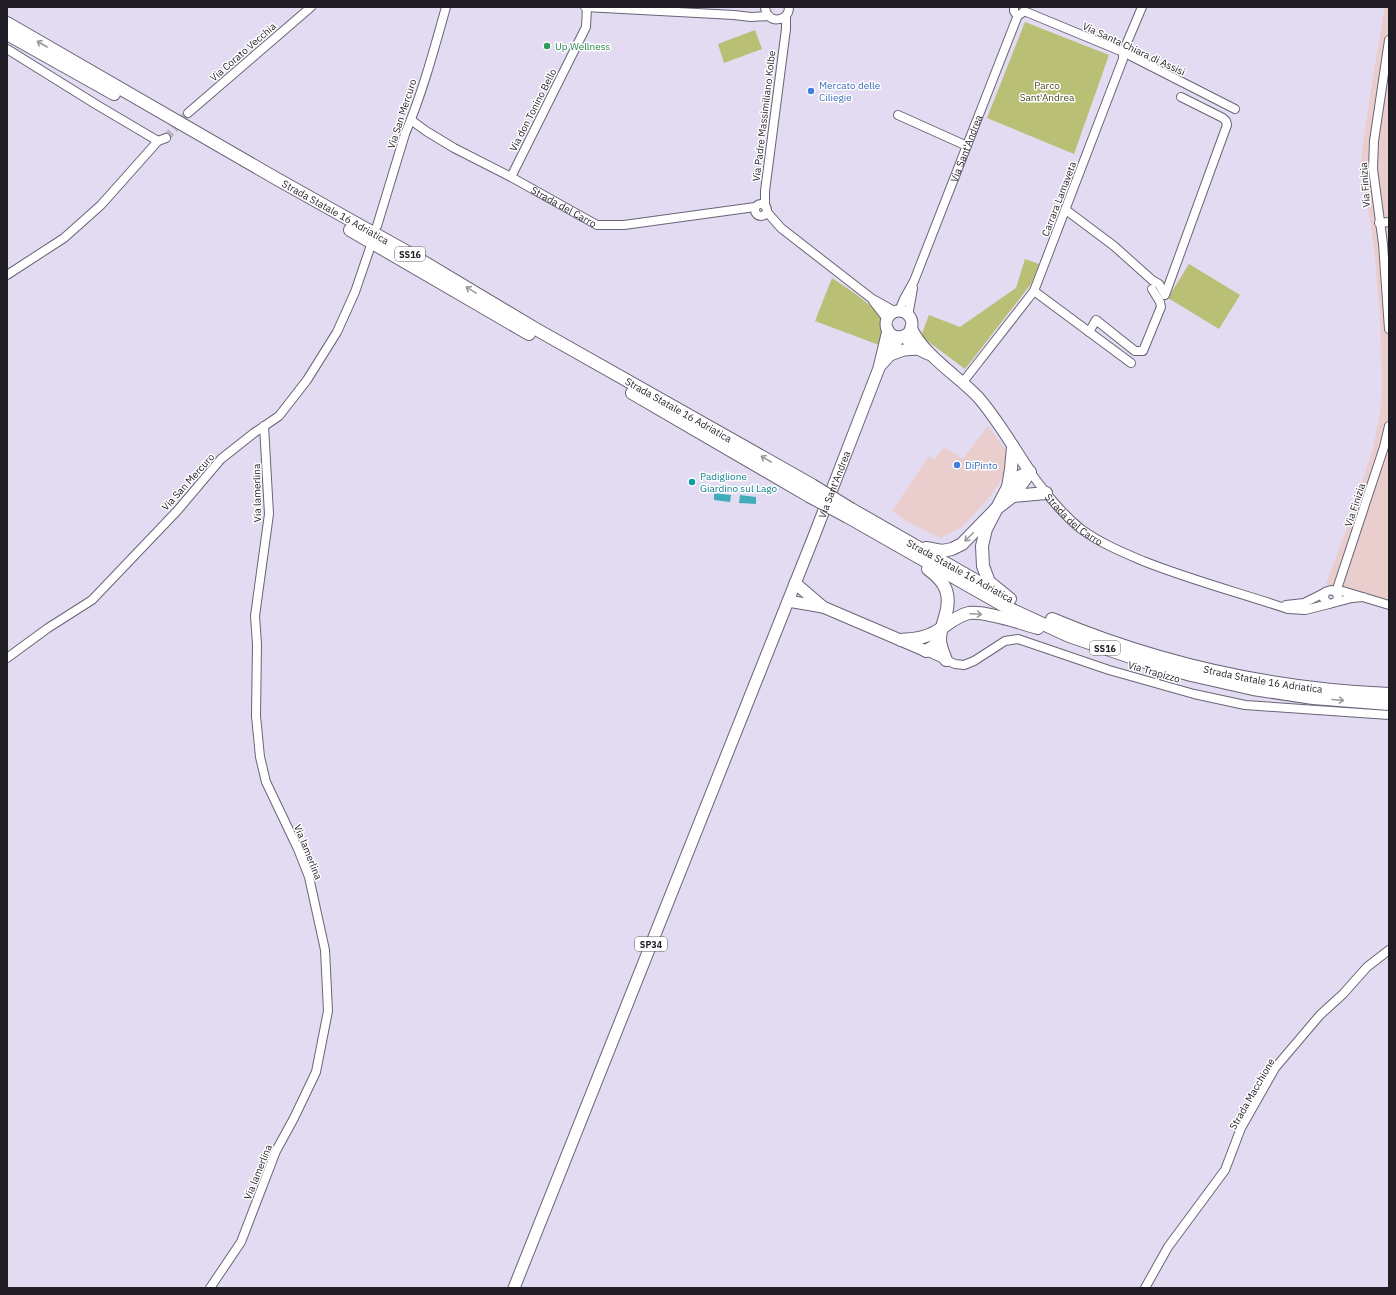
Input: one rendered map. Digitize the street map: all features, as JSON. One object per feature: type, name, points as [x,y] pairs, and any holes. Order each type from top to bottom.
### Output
[{"type":"highway","name":"Strada Statale 16 Adriatica","points":[[7,23],[277,180],[402,249],[810,491]]},
{"type":"highway","name":"Strada Statale 16 Adriatica","points":[[7,34],[228,157],[466,298],[849,513],[1006,607],[1069,636],[1139,660],[1191,675],[1245,687],[1313,698],[1389,704]]},
{"type":"highway","points":[[1010,491],[1013,447]]},
{"type":"highway","points":[[894,539],[930,549],[942,551],[952,549],[962,544],[1010,491],[1030,472]]},
{"type":"highway","points":[[1010,491],[1046,493]]},
{"type":"highway","points":[[996,508],[986,529],[982,546],[983,566],[989,582],[1010,599]]},
{"type":"highway","name":"Strada Statale 16 Adriatica","points":[[894,539],[1039,614],[1072,628],[1141,652],[1193,667],[1255,680],[1313,689],[1389,694]]},
{"type":"highway","points":[[894,539],[936,575],[945,586],[948,596],[948,603],[937,634],[946,660]]},
{"type":"highway","points":[[926,651],[928,642],[937,634],[959,617],[969,614],[979,613],[1069,636]]},
{"type":"highway","points":[[901,640],[937,634]]},
{"type":"main road","points":[[898,319],[892,335],[901,336]]},
{"type":"main road","name":"Via Sant'Andrea","points":[[879,368],[890,355],[901,336],[908,333],[898,319]]},
{"type":"main road","name":"Via Sant'Andrea","points":[[788,601],[898,319]]},
{"type":"main road","name":"Strada del Carro","points":[[898,319],[933,355],[963,382],[994,416],[1030,472]]},
{"type":"main road","name":"Strada del Carro","points":[[901,336],[918,349],[933,355]]},
{"type":"main road","points":[[890,355],[904,350],[918,349]]},
{"type":"main road","points":[[795,583],[823,608]]},
{"type":"main road","points":[[788,601],[823,608],[926,651]]},
{"type":"main road","name":"SP34","points":[[514,1288],[788,601]]},
{"type":"street","name":"Via Corato Vecchia","points":[[188,113],[311,7]]},
{"type":"street","points":[[586,7],[734,15],[751,18],[782,19],[786,17]]},
{"type":"street","name":"Via don Tonino Bello","points":[[511,177],[586,27],[586,7]]},
{"type":"street","points":[[734,15],[751,13],[765,7]]},
{"type":"street","name":"Via Padre Massimiliano Kolbe","points":[[765,7],[766,14],[779,24],[782,29],[783,42]]},
{"type":"street","name":"Via Padre Massimiliano Kolbe","points":[[760,210],[765,191],[783,42],[786,29],[786,17],[789,7]]},
{"type":"street","name":"Carrara Lamaveta","points":[[963,382],[1034,291],[1123,59],[1123,52],[1142,7]]},
{"type":"street","name":"Via San Mercuro","points":[[377,226],[405,134],[411,120],[447,8]]},
{"type":"street","name":"Via Santa Chiara di Assisi","points":[[1020,10],[1123,52],[1235,109]]},
{"type":"street","name":"Via Sant'Andrea","points":[[898,319],[1020,10]]},
{"type":"street","name":"Via Finizia","points":[[1389,40],[1375,134],[1372,168],[1382,244],[1389,329]]},
{"type":"street","points":[[7,49],[103,109],[158,141]]},
{"type":"street","points":[[1066,210],[1114,246],[1152,280],[1159,284],[1164,295],[1227,125],[1223,118],[1181,97]]},
{"type":"street","points":[[898,115],[967,146]]},
{"type":"street","name":"Strada del Carro","points":[[411,120],[454,148],[511,177],[597,225],[624,225],[734,210],[760,210],[898,319]]},
{"type":"street","points":[[7,275],[64,238],[101,205],[158,141],[166,138]]},
{"type":"street","points":[[1379,223],[1389,222]]},
{"type":"street","name":"Via San Mercuro","points":[[7,658],[48,628],[92,600],[177,511],[221,459],[279,416],[308,380],[337,332],[355,292],[370,248]]},
{"type":"street","name":"Via Sant'Andrea","points":[[898,319],[904,298],[914,281]]},
{"type":"street","points":[[1089,332],[1096,320],[1135,351],[1143,351],[1161,307],[1160,302],[1152,289]]},
{"type":"street","points":[[1034,291],[1131,363]]},
{"type":"street","name":"Strada del Carro","points":[[871,298],[882,303],[898,319]]},
{"type":"street","points":[[882,303],[898,302],[904,298]]},
{"type":"street","name":"Via lamerlina","points":[[210,1288],[241,1242],[276,1151],[316,1072],[328,1011],[325,950],[309,877],[298,849],[266,782],[260,757],[256,716],[257,644],[255,616],[269,514],[264,426]]},
{"type":"street","name":"Via Finizia","points":[[1336,592],[1384,447],[1389,426]]},
{"type":"street","name":"Strada del Carro","points":[[1030,472],[1064,513],[1081,528],[1118,550],[1182,576],[1288,609],[1305,610],[1352,598],[1363,597]]},
{"type":"street","name":"Via Finizia","points":[[1326,592],[1344,566]]},
{"type":"street","points":[[1332,590],[1336,592],[1338,597],[1332,603],[1324,600],[1326,592],[1332,590]]},
{"type":"street","name":"Strada del Carro","points":[[1273,604],[1289,605],[1304,603],[1326,592]]},
{"type":"street","name":"Strada del Carro","points":[[1336,592],[1346,592],[1389,605]]},
{"type":"street","name":"Via Trapizzo","points":[[926,651],[955,664],[964,665],[974,661],[1005,641],[1018,639],[1109,670],[1194,694],[1245,706],[1389,715]]},
{"type":"street","name":"Strada Macchione","points":[[1145,1288],[1168,1247],[1225,1170],[1241,1128],[1276,1068],[1320,1015],[1343,994],[1367,967],[1389,950]]},
{"type":"shaded area","points":[[1385,7],[1389,7],[1389,605],[1326,584],[1353,512],[1373,448],[1380,413],[1382,390],[1380,319],[1374,248],[1361,157]]},
{"type":"shaded area","points":[[988,426],[1007,452],[1006,468],[1000,482],[988,499],[961,528],[940,538],[908,522],[892,511],[929,456],[934,460],[944,447],[963,459]]},
{"type":"green space","name":"Parco Sant'Andrea","points":[[1025,22],[1109,55],[1074,154],[987,118]]},
{"type":"green space","points":[[755,30],[762,49],[724,63],[718,44]]},
{"type":"green space","points":[[1025,259],[1039,264],[1031,284],[965,369],[921,336],[929,315],[960,327],[1016,288]]},
{"type":"green space","points":[[1189,264],[1240,295],[1219,329],[1168,298]]},
{"type":"green space","points":[[832,278],[862,299],[877,313],[882,320],[884,329],[879,345],[815,321]]},
{"type":"water","points":[[714,493],[731,495],[730,502],[714,500]]},
{"type":"water","points":[[740,495],[756,497],[756,504],[739,503]]},
{"type":"tunnel","points":[[166,138],[188,113]]},
{"type":"place","name":"Up Wellness","points":[[547,46]]},
{"type":"place","name":"Mercato delle Ciliegie","points":[[811,91]]},
{"type":"place","name":"DiPinto","points":[[957,465]]},
{"type":"place","name":"Padiglione Giardino sul Lago","points":[[692,482]]}]
